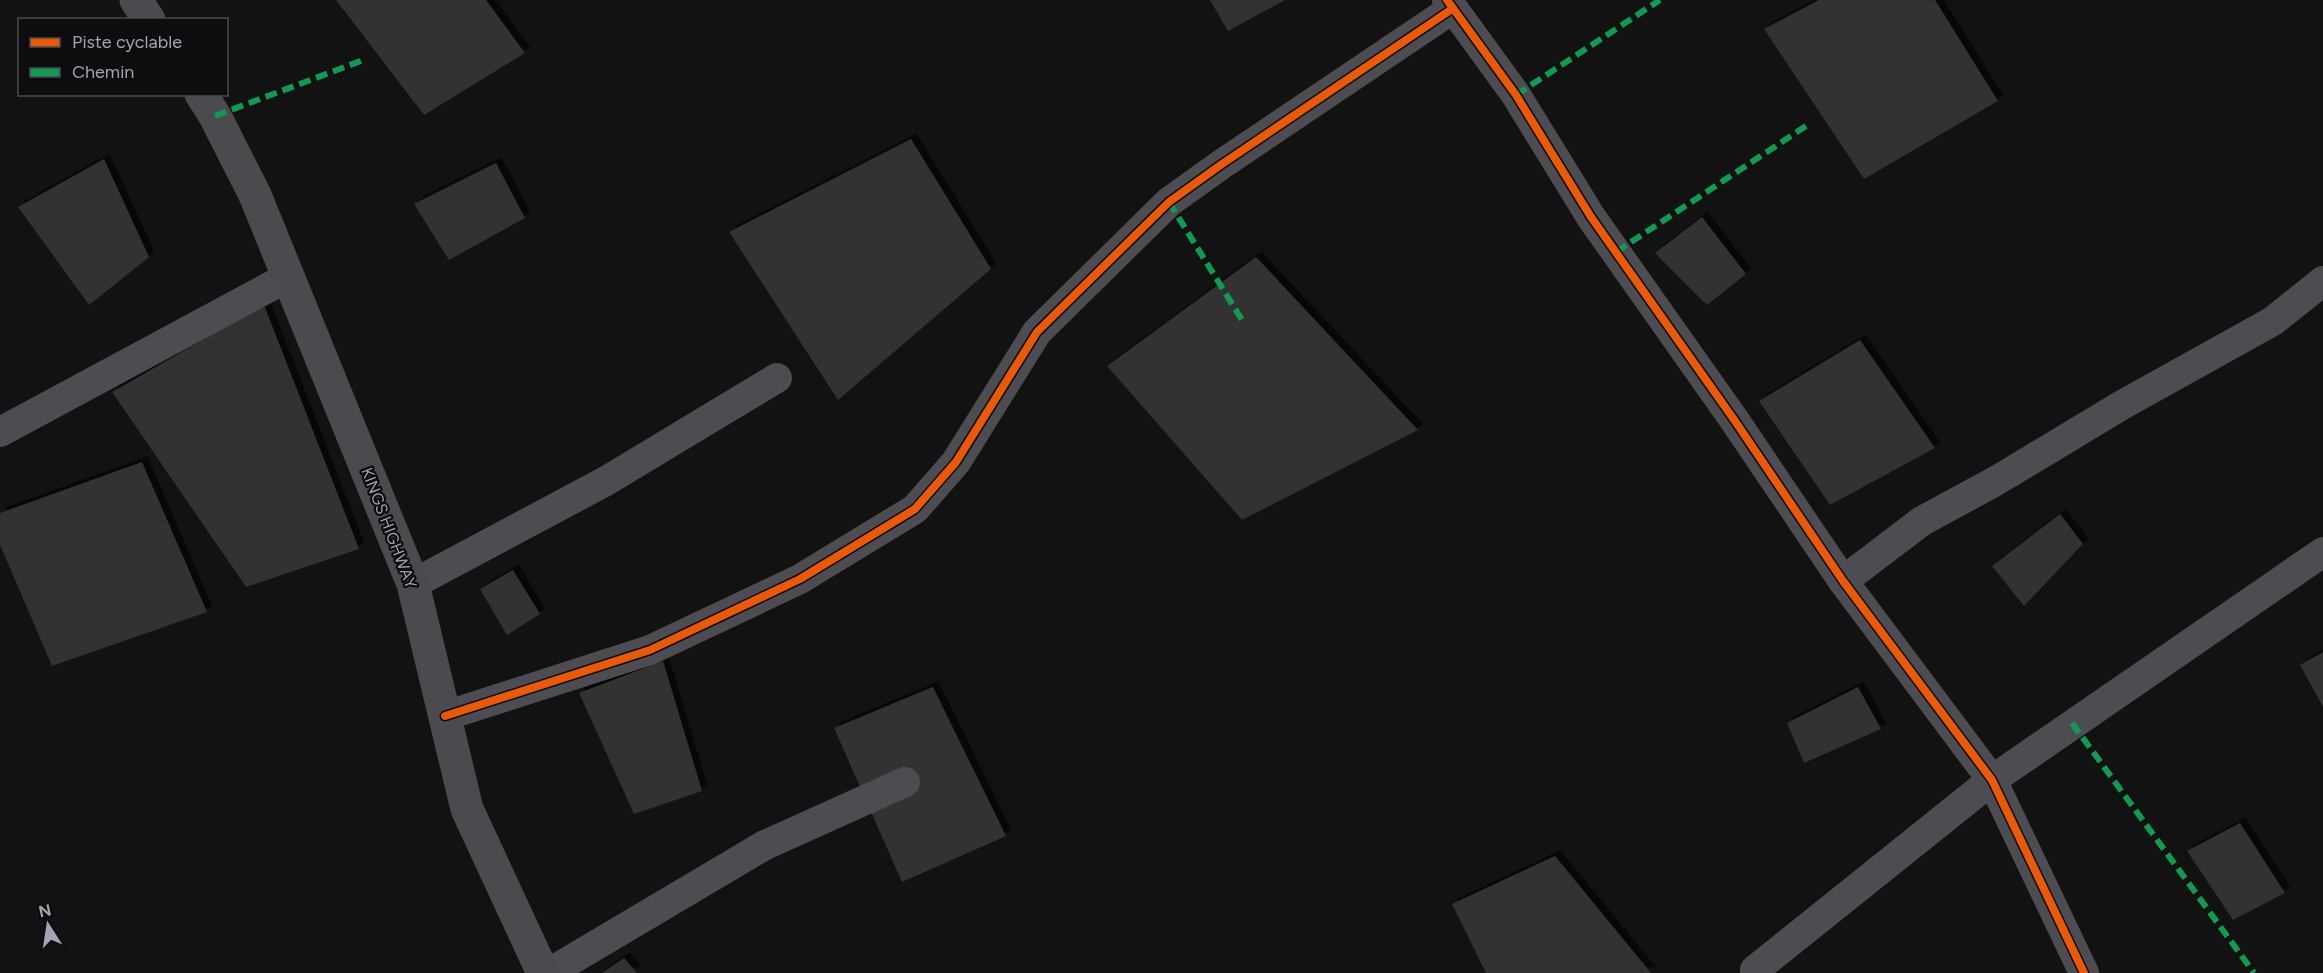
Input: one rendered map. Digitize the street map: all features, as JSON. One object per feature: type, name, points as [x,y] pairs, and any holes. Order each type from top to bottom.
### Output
[{"type":"street","points":[[136,0],[148,18]]},
{"type":"street","points":[[445,716],[650,650],[800,579],[915,509],[956,462],[1037,332],[1169,202],[1450,4],[1516,95],[1591,217],[1735,421],[1843,581],[1992,780],[2084,973]]},
{"type":"street","name":"KINGS HIGHWAY","points":[[202,96],[215,116],[255,195],[413,584],[467,809],[543,973]]},
{"type":"street","points":[[0,432],[288,277]]},
{"type":"street","points":[[1843,581],[1922,521],[2273,321],[2323,281]]},
{"type":"street","points":[[413,584],[606,482],[777,378]]},
{"type":"street","points":[[1755,973],[1755,970],[1992,780],[2323,552]]},
{"type":"street","points":[[549,973],[765,845],[905,782]]},
{"type":"building","points":[[336,0],[486,0],[525,53],[424,115]]},
{"type":"building","points":[[1210,0],[1285,0],[1228,31]]},
{"type":"building","points":[[1819,0],[1935,0],[1998,101],[1864,179],[1764,29]]},
{"type":"building","points":[[911,139],[991,269],[838,400],[729,232]]},
{"type":"building","points":[[104,159],[149,257],[89,305],[18,207]]},
{"type":"building","points":[[496,163],[525,218],[449,260],[414,204]]},
{"type":"building","points":[[1702,217],[1746,274],[1707,305],[1655,253]]},
{"type":"building","points":[[1256,257],[1418,430],[1242,520],[1107,366]]},
{"type":"building","points":[[264,305],[359,549],[246,587],[112,392]]},
{"type":"building","points":[[1860,340],[1935,448],[1830,505],[1759,401]]},
{"type":"building","points":[[142,462],[207,612],[52,666],[0,545],[0,513]]},
{"type":"building","points":[[2060,514],[2083,544],[2024,606],[1992,566]]},
{"type":"building","points":[[513,570],[540,614],[507,635],[480,589]]},
{"type":"building","points":[[2323,652],[2323,707],[2300,665]]},
{"type":"building","points":[[663,661],[702,791],[634,814],[579,693]]},
{"type":"building","points":[[933,687],[1006,836],[902,882],[834,728]]},
{"type":"building","points":[[1858,687],[1881,729],[1804,763],[1787,723]]},
{"type":"building","points":[[2240,823],[2285,893],[2233,920],[2187,851]]},
{"type":"building","points":[[1555,856],[1651,973],[1486,973],[1452,904]]},
{"type":"building","points":[[624,958],[637,973],[602,973]]},
{"type":"marked path","points":[[1516,95],[1660,0]]},
{"type":"marked path","points":[[215,116],[366,59]]},
{"type":"marked path","points":[[1616,252],[1806,126]]},
{"type":"marked path","points":[[1169,202],[1242,320]]},
{"type":"marked path","points":[[2072,723],[2254,973]]},
{"type":"cycle path","points":[[1447,0],[1516,95],[1591,217],[1735,421],[1843,581],[1992,780],[2084,973]]},
{"type":"cycle path","points":[[445,716],[650,650],[800,579],[915,509],[956,462],[1037,332],[1169,202],[1452,9]]}]
